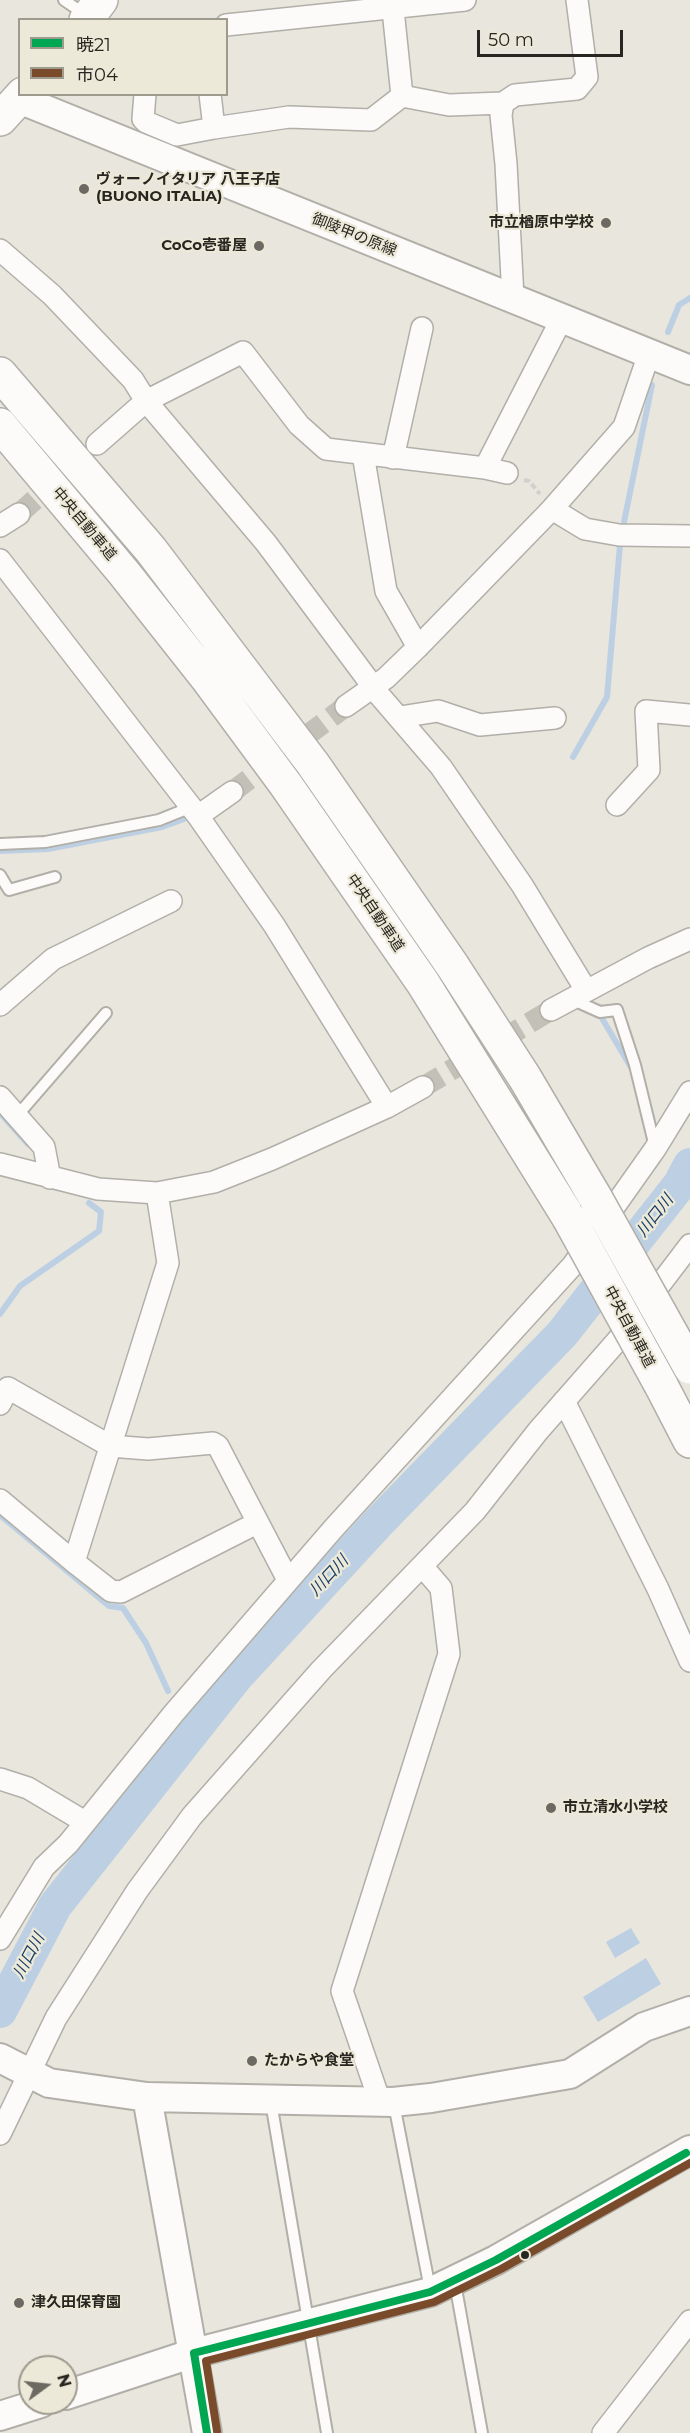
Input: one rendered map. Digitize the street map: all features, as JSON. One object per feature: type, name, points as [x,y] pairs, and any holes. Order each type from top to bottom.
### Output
[{"type":"highway","points":[[0,374],[150,550],[313,764],[452,965],[525,1078],[690,1367]]},
{"type":"highway","name":"中央自動車道","points":[[0,425],[124,573],[207,678],[286,785],[423,983],[569,1218],[690,1441]]},
{"type":"street","points":[[228,25],[392,3],[465,0]]},
{"type":"street","points":[[145,96],[143,119],[177,135],[289,117],[371,120],[402,96],[449,105],[503,103],[515,95],[577,89],[587,76],[577,0]]},
{"type":"street","points":[[392,3],[402,96]]},
{"type":"street","points":[[210,96],[214,128]]},
{"type":"street","points":[[503,103],[501,115],[507,164],[513,298]]},
{"type":"street","name":"御陵甲の原線","points":[[14,104],[513,298],[561,320],[690,370]]},
{"type":"street","points":[[0,250],[52,295],[133,380],[146,401],[266,543],[374,687],[441,767],[522,885],[575,969],[578,995]]},
{"type":"street","points":[[485,468],[561,320]]},
{"type":"street","points":[[393,458],[422,328]]},
{"type":"street","points":[[97,444],[146,401],[243,352],[299,425],[326,449],[485,468],[507,473]]},
{"type":"street","points":[[346,706],[374,687],[418,646],[552,509],[624,427],[649,354]]},
{"type":"street","points":[[363,454],[386,591],[418,646]]},
{"type":"street","points":[[552,509],[585,529],[619,535],[690,536]]},
{"type":"street","points":[[0,526],[19,514]]},
{"type":"street","points":[[0,560],[194,812],[274,925],[387,1107]]},
{"type":"street","points":[[400,717],[438,711],[480,725],[555,718]]},
{"type":"street","points":[[617,805],[650,770],[646,711],[690,716]]},
{"type":"street","points":[[194,812],[232,792]]},
{"type":"street","points":[[0,1005],[52,959],[171,901]]},
{"type":"street","points":[[551,1010],[690,939]]},
{"type":"street","points":[[0,1164],[98,1189],[157,1193],[213,1182],[387,1107],[423,1087]]},
{"type":"street","points":[[0,1939],[44,1867],[68,1844],[130,1765],[288,1580],[573,1265],[656,1149],[690,1092]]},
{"type":"street","points":[[0,1097],[44,1147],[50,1178]]},
{"type":"street","points":[[74,1562],[168,1263],[157,1193]]},
{"type":"street","points":[[0,2134],[18,2067],[56,2018],[137,1891],[186,1824],[321,1670],[475,1511],[564,1401],[617,1341],[690,1245]]},
{"type":"street","points":[[0,1404],[8,1388],[110,1446],[148,1449],[213,1443],[218,1446],[288,1580]]},
{"type":"street","points":[[564,1401],[658,1589],[690,1661]]},
{"type":"street","points":[[0,1500],[111,1591],[121,1592],[257,1523]]},
{"type":"street","points":[[386,2102],[342,1991],[449,1654],[441,1588],[422,1566]]},
{"type":"street","points":[[0,1779],[28,1788],[85,1822]]},
{"type":"street","points":[[18,2067],[49,2083],[63,2087],[147,2097],[386,2102],[431,2098],[570,2074],[645,2027],[690,2012]]},
{"type":"street","points":[[147,2097],[207,2433]]},
{"type":"street","points":[[78,2391],[194,2353],[309,2325],[443,2287],[688,2153]]},
{"type":"street","points":[[603,2433],[690,2321]]},
{"type":"street","points":[[0,2416],[18,2410]]},
{"type":"lane","points":[[0,844],[45,842],[194,812]]},
{"type":"lane","points":[[0,875],[9,890],[55,877]]},
{"type":"lane","points":[[578,995],[600,1012],[617,1010],[635,1065],[656,1149]]},
{"type":"lane","points":[[16,1117],[106,1013]]},
{"type":"lane","points":[[271,2099],[327,2433]]},
{"type":"lane","points":[[386,2102],[443,2287],[482,2433]]},
{"type":"path","points":[[507,473],[510,477],[529,481],[552,509]]},
{"type":"water","points":[[631,1928],[640,1943],[615,1958],[606,1942]]},
{"type":"water","points":[[646,1958],[661,1984],[598,2022],[583,1997]]},
{"type":"waterway","points":[[668,332],[679,305],[690,298]]},
{"type":"waterway","points":[[624,522],[652,385]]},
{"type":"waterway","points":[[573,757],[607,697],[620,545]]},
{"type":"waterway","points":[[0,851],[48,849],[162,827],[184,819]]},
{"type":"waterway","points":[[600,1015],[632,1069]]},
{"type":"waterway","points":[[0,1113],[28,1144]]},
{"type":"waterway","name":"川口川","points":[[0,2011],[55,1906],[236,1677],[378,1523],[562,1334],[680,1184],[690,1165]]},
{"type":"waterway","points":[[0,1314],[20,1286],[99,1231],[101,1212],[89,1203]]},
{"type":"waterway","points":[[0,1515],[109,1606],[123,1608],[146,1643],[168,1691]]},
{"type":"tunnel","points":[[19,514],[85,454]]},
{"type":"tunnel","points":[[232,792],[346,706]]},
{"type":"tunnel","points":[[423,1087],[551,1010]]},
{"type":"transit line","name":"暁21","points":[[207,2433],[194,2353],[430,2292],[496,2260],[686,2153]]},
{"type":"transit line","name":"市04","points":[[217,2431],[206,2361],[434,2302],[501,2269],[690,2163]]},
{"type":"place","name":"ヴォーノイタリア 八王子店 (BUONO ITALIA)","points":[[84,189]]},
{"type":"place","name":"市立楢原中学校","points":[[606,223]]},
{"type":"place","name":"CoCo壱番屋","points":[[259,246]]},
{"type":"place","name":"市立清水小学校","points":[[551,1808]]},
{"type":"place","name":"たからや食堂","points":[[252,2061]]},
{"type":"place","name":"津久田保育園","points":[[19,2303]]}]
